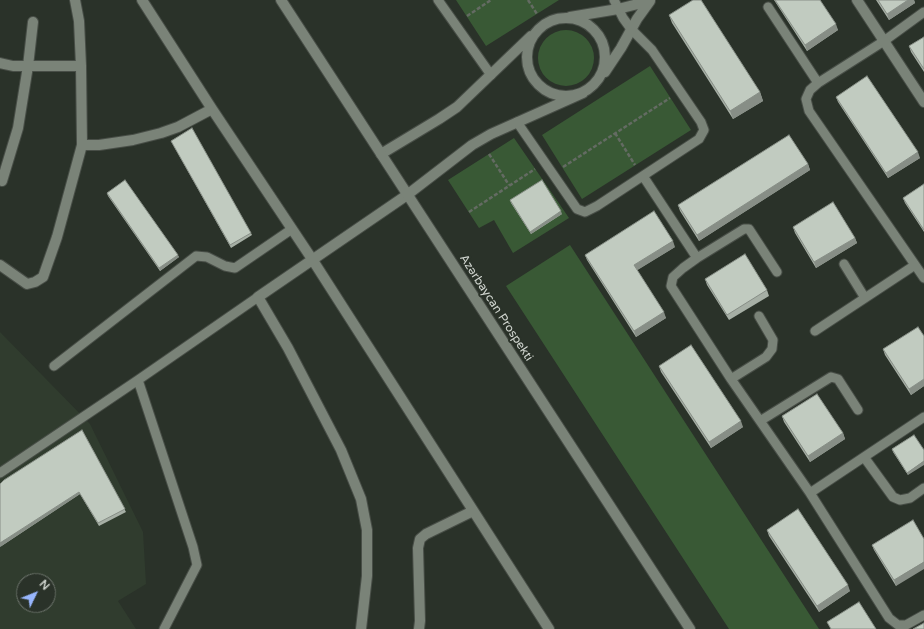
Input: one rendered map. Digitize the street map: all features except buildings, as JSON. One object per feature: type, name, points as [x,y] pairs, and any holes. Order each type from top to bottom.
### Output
[{"type":"street","points":[[0,265],[27,284],[35,282],[43,277],[57,237],[82,145],[82,66],[79,21],[75,0]]},
{"type":"street","points":[[142,0],[212,109],[312,259],[549,629]]},
{"type":"street","name":"Azərbaycan Prospekti","points":[[281,0],[690,629]]},
{"type":"street","points":[[381,154],[457,107],[538,29],[546,24],[554,20],[616,5],[650,0]]},
{"type":"street","points":[[361,629],[367,576],[367,530],[361,499],[341,450],[288,348],[258,297],[407,195],[472,145],[491,134],[591,88],[598,82],[610,66],[631,29],[650,0]]},
{"type":"street","points":[[857,0],[924,102]]},
{"type":"street","points":[[563,18],[572,18],[589,25],[601,38],[605,47],[606,56],[602,74],[598,82]]},
{"type":"street","points":[[2,181],[18,128],[28,66],[33,22]]},
{"type":"street","points":[[538,29],[531,41],[527,54],[527,63],[534,80],[540,87],[556,96],[566,97],[583,93]]},
{"type":"street","points":[[0,64],[12,66],[82,66]]},
{"type":"street","points":[[82,145],[99,145],[133,140],[161,133],[178,127],[212,109]]},
{"type":"street","points":[[418,629],[420,621],[418,548],[420,539],[426,534],[473,511]]},
{"type":"lane","points":[[438,0],[491,75]]},
{"type":"lane","points":[[517,122],[577,209],[585,212],[699,139],[704,130],[701,122],[652,50],[631,29],[616,5]]},
{"type":"lane","points":[[768,7],[818,83]]},
{"type":"lane","points":[[924,12],[884,41],[818,83],[810,90],[806,100],[809,111],[924,278]]},
{"type":"lane","points":[[643,176],[697,258]]},
{"type":"lane","points":[[54,366],[196,256],[207,257],[225,266],[235,268],[292,229]]},
{"type":"lane","points":[[777,272],[749,229],[744,229],[683,268],[673,277],[671,286],[731,379],[810,493],[889,618],[898,625],[906,625],[924,615]]},
{"type":"lane","points":[[844,264],[865,298]]},
{"type":"lane","points":[[815,331],[916,265]]},
{"type":"lane","points":[[0,473],[258,297]]},
{"type":"lane","points":[[731,379],[766,357],[772,349],[773,340],[759,316]]},
{"type":"lane","points":[[760,421],[831,377],[838,379],[858,410]]},
{"type":"lane","points":[[138,380],[193,547],[197,565],[164,629]]},
{"type":"lane","points":[[810,493],[924,417]]},
{"type":"lane","points":[[864,457],[893,497],[900,500],[910,498],[924,488]]},
{"type":"path","points":[[467,16],[491,0]]},
{"type":"path","points":[[528,0],[537,14]]},
{"type":"path","points":[[562,168],[670,98]]},
{"type":"path","points":[[616,134],[635,165]]},
{"type":"path","points":[[489,154],[510,186]]},
{"type":"path","points":[[469,212],[535,169]]},
{"type":"shaded area","points":[[0,332],[90,424],[143,532],[146,584],[118,601],[136,629],[0,629]]},
{"type":"green space","points":[[456,0],[559,0],[486,46]]},
{"type":"green space","points":[[566,30],[577,32],[586,38],[592,47],[594,58],[592,69],[586,78],[577,84],[566,86],[555,84],[546,78],[540,69],[538,58],[540,47],[546,38],[555,32]]},
{"type":"green space","points":[[650,66],[691,130],[582,199],[542,135]]},
{"type":"green space","points":[[514,138],[569,218],[513,253],[494,220],[479,228],[448,180]]},
{"type":"green space","points":[[570,245],[819,629],[729,629],[506,286]]}]
